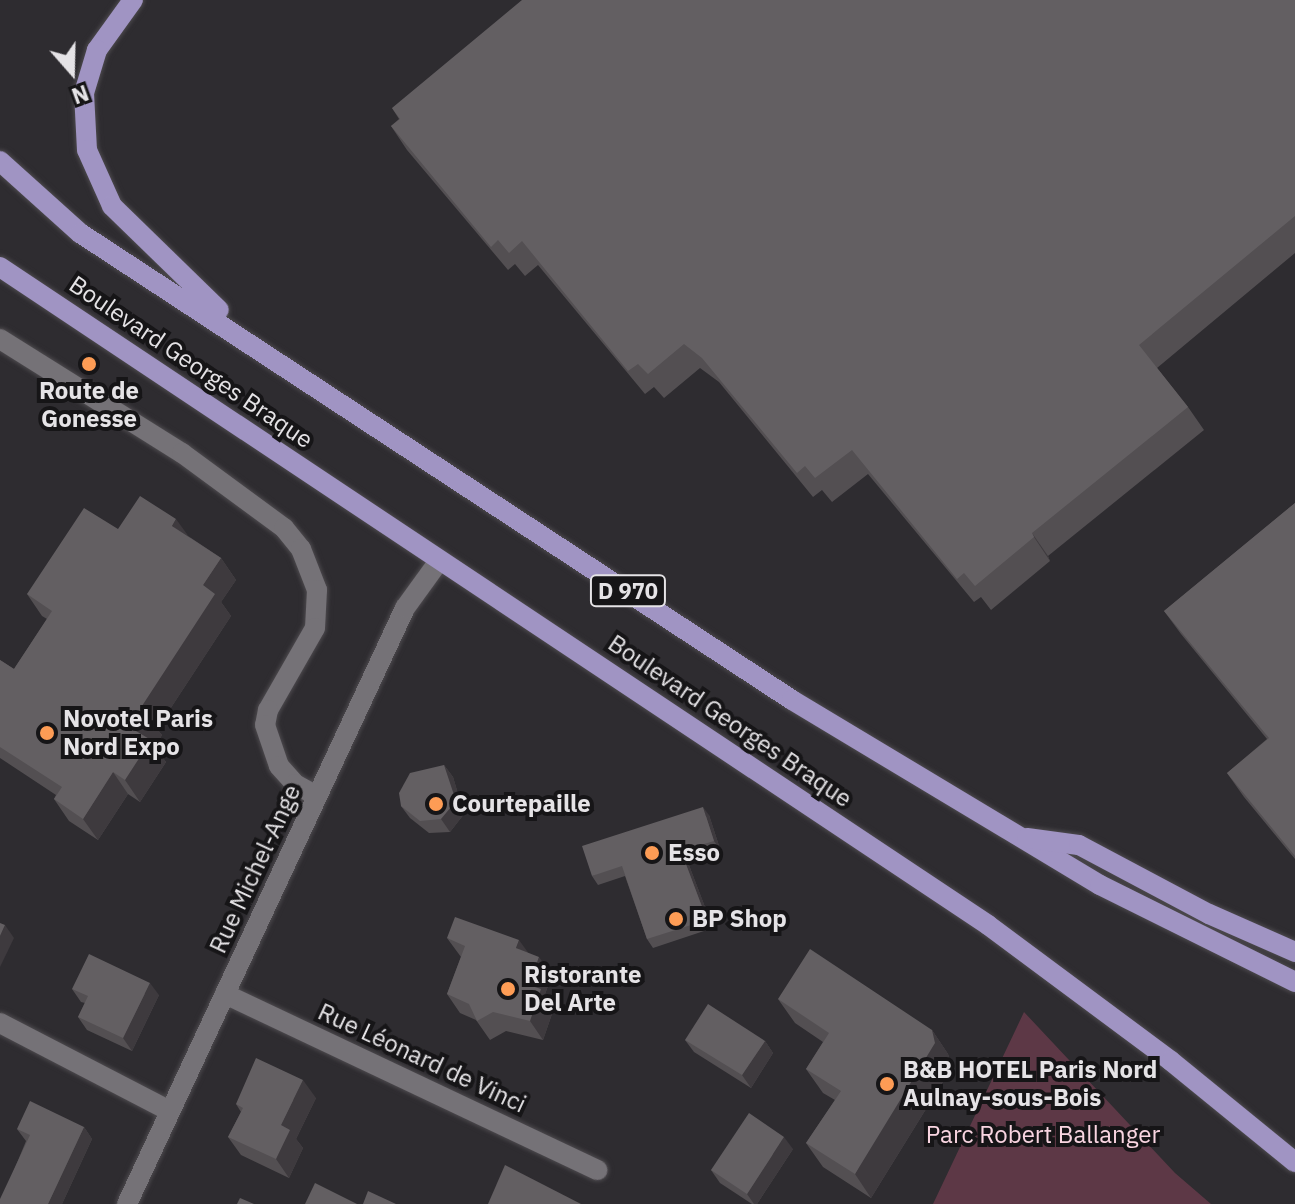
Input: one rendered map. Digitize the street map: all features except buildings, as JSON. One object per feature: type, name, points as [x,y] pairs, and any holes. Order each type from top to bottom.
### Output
[{"type":"main road","points":[[133,0],[97,50],[84,93],[87,150],[112,206],[247,338]]},
{"type":"main road","name":"Boulevard Georges Braque","points":[[0,161],[80,233],[247,338],[792,700],[1100,885],[1295,982]]},
{"type":"main road","name":"Boulevard Georges Braque","points":[[0,267],[988,925],[1171,1061],[1295,1162]]},
{"type":"main road","points":[[1015,836],[1079,845],[1209,914],[1295,952]]},
{"type":"street","points":[[0,339],[182,453],[284,528],[301,549],[317,590],[315,628],[268,710],[265,725],[279,766],[295,784],[317,796]]},
{"type":"street","name":"Rue Michel-Ange","points":[[127,1204],[405,608],[439,561]]},
{"type":"street","name":"Rue Léonard de Vinci","points":[[225,994],[598,1170]]},
{"type":"street","points":[[0,1023],[170,1111]]},
{"type":"green space","name":"Parc Robert Ballanger","points":[[1024,1012],[1175,1173],[1211,1204],[933,1204]]},
{"type":"place","name":"Route de Gonesse","points":[[89,364]]},
{"type":"place","name":"Novotel Paris Nord Expo","points":[[47,733]]},
{"type":"place","name":"Courtepaille","points":[[436,804]]},
{"type":"place","name":"Esso","points":[[652,853]]},
{"type":"place","name":"BP Shop","points":[[676,919]]},
{"type":"place","name":"Ristorante Del Arte","points":[[508,989]]},
{"type":"place","name":"B&B HOTEL Paris Nord Aulnay-sous-Bois","points":[[887,1084]]}]
